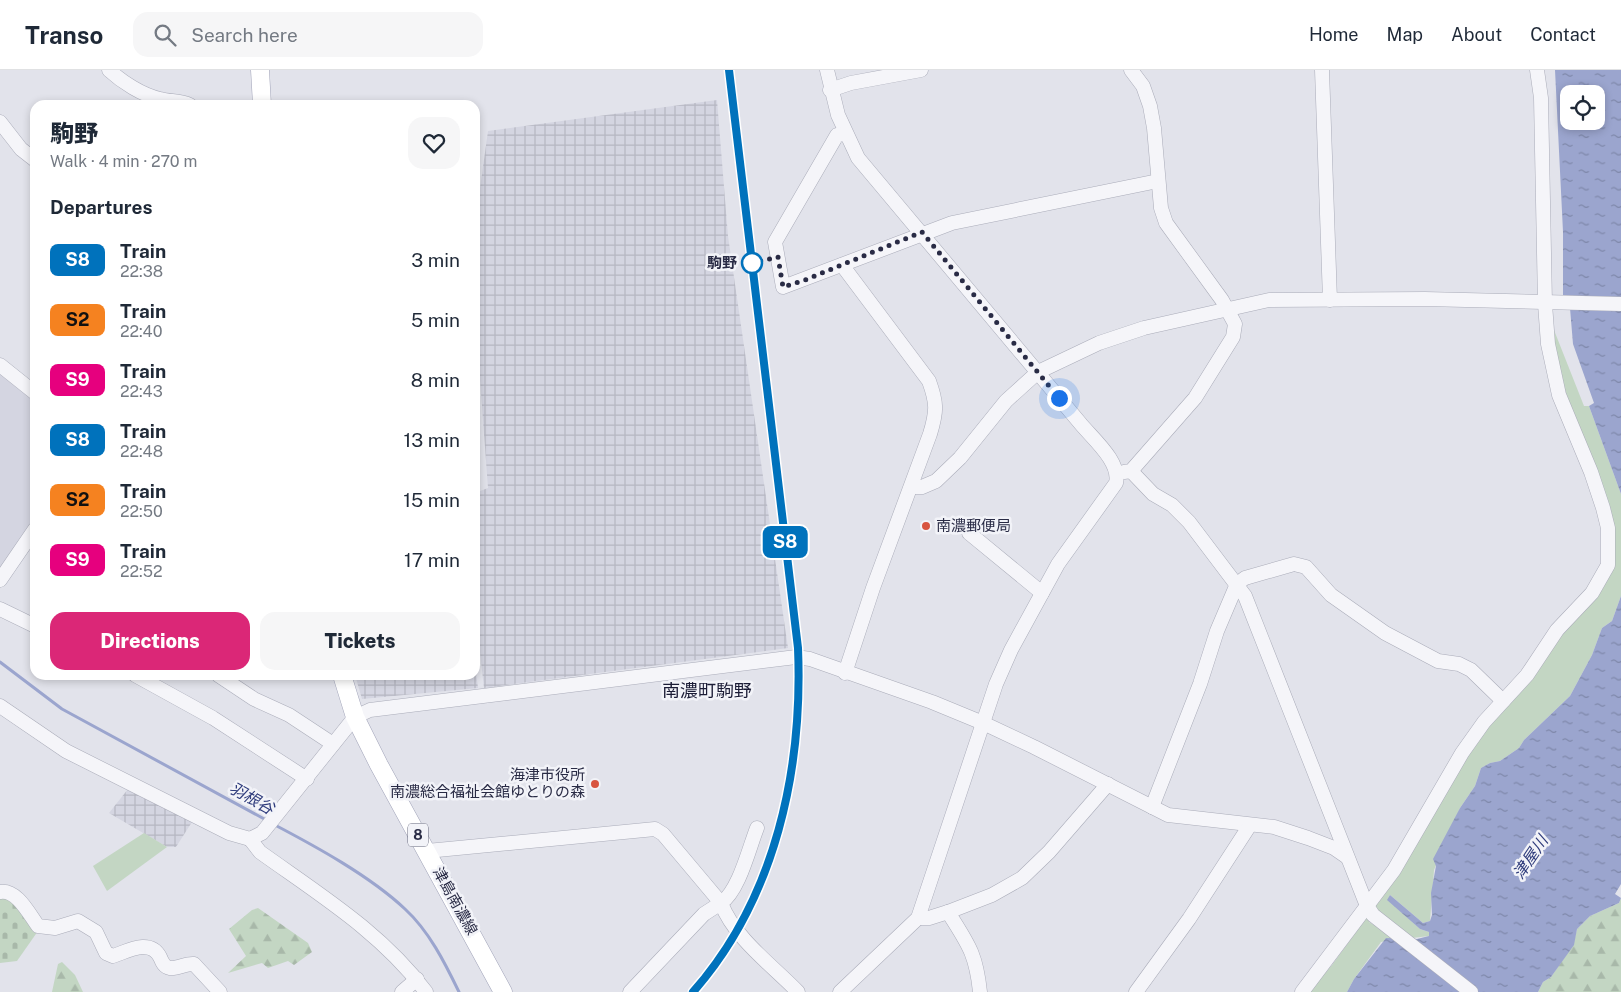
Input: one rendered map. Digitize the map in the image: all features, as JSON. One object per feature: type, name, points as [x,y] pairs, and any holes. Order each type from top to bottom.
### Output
[{"type":"main road","points":[[260,70],[262,100]]},
{"type":"main road","name":"津島南濃線","points":[[344,680],[355,716],[379,765],[503,992]]},
{"type":"street","points":[[109,70],[140,92],[161,100],[180,100]]},
{"type":"street","points":[[827,70],[830,90],[845,134],[858,158],[922,232],[1113,464],[1153,494],[1172,505],[1189,522],[1237,584],[1245,596],[1347,857],[1370,910],[1471,992]]},
{"type":"street","points":[[830,90],[851,83],[921,70]]},
{"type":"street","points":[[840,992],[918,918],[996,684],[1058,564],[1124,472],[1195,398],[1233,337],[1235,324],[1226,308],[1166,223],[1161,208],[1154,128],[1150,106],[1143,86],[1132,70]]},
{"type":"street","points":[[1322,70],[1330,300]]},
{"type":"street","points":[[1302,992],[1370,910],[1462,753],[1484,722],[1527,676],[1557,630],[1592,593],[1608,565],[1608,528],[1603,508],[1554,377],[1548,344],[1545,304],[1541,98],[1538,70]]},
{"type":"street","points":[[0,122],[21,149],[30,156]]},
{"type":"street","points":[[845,134],[837,135],[775,242],[783,287],[922,232],[952,223],[1158,181]]},
{"type":"street","points":[[842,264],[929,381],[936,400],[936,416],[844,673]]},
{"type":"street","points":[[912,487],[922,487],[936,481],[960,458],[1006,401],[1038,372],[1116,336],[1226,308],[1269,300],[1425,299],[1545,304],[1621,304]]},
{"type":"street","points":[[0,365],[30,389]]},
{"type":"street","points":[[969,533],[1042,593]]},
{"type":"street","points":[[0,580],[30,539]]},
{"type":"street","points":[[1152,807],[1200,684],[1217,631],[1237,584],[1245,578],[1294,564],[1306,566],[1331,595],[1385,633],[1438,660],[1459,664],[1471,670],[1503,702]]},
{"type":"street","points":[[0,610],[30,624]]},
{"type":"street","points":[[256,836],[307,779],[355,716],[370,710],[788,658],[810,659],[844,673],[932,702],[983,723],[1168,815],[1274,827],[1308,838],[1347,857]]},
{"type":"street","points":[[144,680],[213,718],[307,779]]},
{"type":"street","points":[[226,680],[254,699],[289,715],[333,744]]},
{"type":"street","points":[[0,706],[66,751],[229,834],[256,836]]},
{"type":"street","points":[[918,918],[948,912],[992,895],[1022,878],[1049,852],[1104,791],[1108,784]]},
{"type":"street","points":[[1136,992],[1189,919],[1250,825]]},
{"type":"street","points":[[630,992],[704,914],[728,898],[734,888],[757,828]]},
{"type":"street","points":[[426,851],[655,829],[668,841],[721,903],[729,921],[740,935],[798,992]]},
{"type":"street","points":[[256,836],[260,852],[366,928],[404,963],[426,992]]},
{"type":"street","points":[[0,892],[7,891],[14,894],[38,926],[56,928],[78,921],[96,932],[106,953],[113,956],[140,946],[150,948],[157,952],[164,965],[169,968],[194,964],[220,992]]},
{"type":"street","points":[[948,912],[972,952],[978,966],[980,992]]},
{"type":"street","points":[[402,992],[416,979]]},
{"type":"shaded area","points":[[717,100],[728,236],[788,648],[484,688],[480,652],[480,491],[488,488],[480,379],[480,188],[488,131]]},
{"type":"shaded area","points":[[0,370],[30,393],[30,534],[0,573]]},
{"type":"shaded area","points":[[356,680],[477,680],[478,688],[362,699]]},
{"type":"shaded area","points":[[128,789],[192,822],[176,847],[167,847],[109,813]]},
{"type":"green space","points":[[1552,325],[1584,406],[1589,406],[1621,494],[1621,596],[1612,621],[1602,628],[1592,655],[1570,696],[1524,740],[1519,748],[1500,761],[1490,763],[1481,768],[1475,786],[1460,808],[1434,870],[1430,921],[1423,923],[1390,895],[1388,900],[1420,929],[1429,932],[1429,936],[1412,938],[1376,910],[1375,899],[1466,755],[1612,553],[1558,379]]},
{"type":"green space","points":[[144,833],[167,847],[107,891],[93,866]]},
{"type":"green space","points":[[0,897],[11,899],[38,931],[17,961],[0,963]]},
{"type":"green space","points":[[1621,898],[1621,992],[1538,992],[1543,982],[1551,977],[1573,945],[1577,929],[1590,916],[1619,903]]},
{"type":"green space","points":[[258,908],[308,943],[312,952],[294,965],[288,961],[268,968],[262,963],[228,973],[246,956],[229,929],[252,910]]},
{"type":"green space","points":[[1369,914],[1373,916],[1369,922],[1374,925],[1377,921],[1398,939],[1381,942],[1354,979],[1347,992],[1309,992],[1332,965]]},
{"type":"green space","points":[[62,962],[75,975],[83,992],[52,992],[58,964]]},
{"type":"water","points":[[1555,70],[1621,70],[1621,494],[1589,406],[1594,403],[1573,344],[1570,308],[1563,300],[1563,232]]},
{"type":"water","name":"津屋川","points":[[1621,596],[1621,884],[1615,894],[1621,898],[1619,903],[1590,916],[1577,929],[1574,945],[1551,977],[1543,982],[1538,992],[1347,992],[1354,979],[1386,938],[1417,939],[1429,936],[1429,932],[1420,929],[1387,900],[1390,895],[1423,923],[1430,921],[1432,915],[1431,893],[1436,866],[1433,859],[1460,808],[1475,786],[1481,768],[1490,763],[1500,761],[1519,748],[1524,740],[1570,696],[1592,655],[1602,628],[1612,621]]},
{"type":"waterway","name":"羽根谷","points":[[0,662],[62,709],[268,821]]},
{"type":"waterway","name":"羽根谷","points":[[273,824],[359,873],[405,909],[429,937],[459,992]]},
{"type":"railway","points":[[693,992],[722,955],[745,915],[764,874],[778,830],[789,785],[795,740],[798,694],[797,648],[729,70]]},
{"type":"train","name":"S8","points":[[693,992],[706,977],[734,936],[762,883],[787,798],[793,761],[799,699],[798,648],[729,70]]},
{"type":"place","name":"駒野","points":[[752,263]]},
{"type":"place","name":"南濃郵便局","points":[[926,526]]},
{"type":"place","name":"海津市役所 南濃総合福祉会館ゆとりの森","points":[[595,784]]},
{"type":"district","name":"南濃町駒野","points":[[707,691]]},
{"type":"route","points":[[752,263],[778,257],[783,287],[805,280],[922,232],[1059,398]]}]
